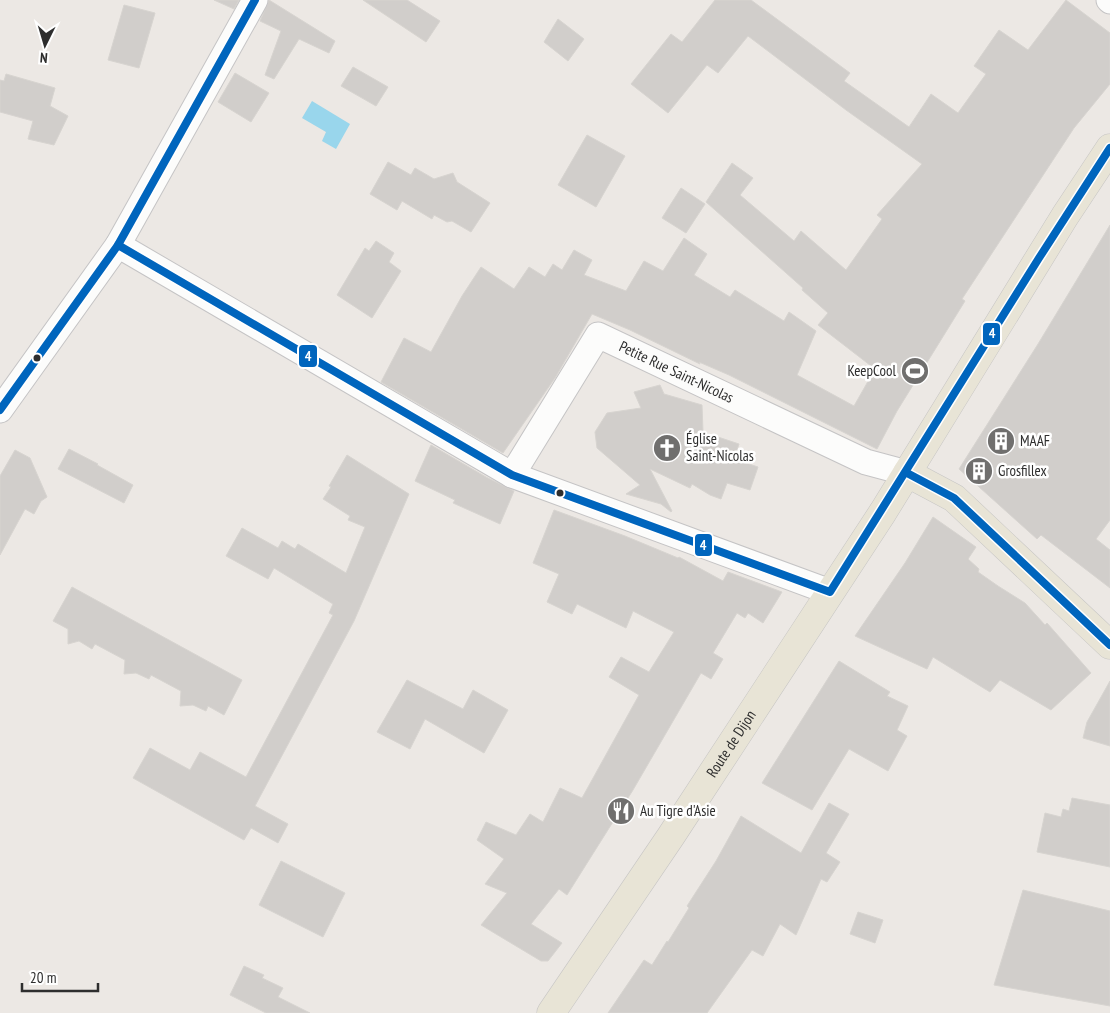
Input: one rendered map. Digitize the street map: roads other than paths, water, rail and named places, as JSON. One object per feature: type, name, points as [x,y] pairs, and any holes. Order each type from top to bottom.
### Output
[{"type":"main road","name":"Route de Dijon","points":[[551,1013],[671,836],[907,473],[1065,216],[1110,148]]},
{"type":"main road","points":[[907,473],[954,498],[1110,645]]},
{"type":"street","points":[[0,410],[118,245],[255,0]]},
{"type":"street","points":[[118,245],[512,475],[830,592]]},
{"type":"street","name":"Petite Rue Saint-Nicolas","points":[[512,475],[598,335],[866,462],[907,473]]},
{"type":"water","points":[[312,101],[350,124],[336,149],[322,141],[326,132],[302,118]]},
{"type":"place","name":"KeepCool","points":[[915,371]]},
{"type":"place","name":"MAAF","points":[[1001,441]]},
{"type":"place","name":"Église Saint-Nicolas","points":[[667,448]]},
{"type":"place","name":"Grosfillex","points":[[979,471]]},
{"type":"place","name":"Au Tigre d'Asie","points":[[621,811]]}]
